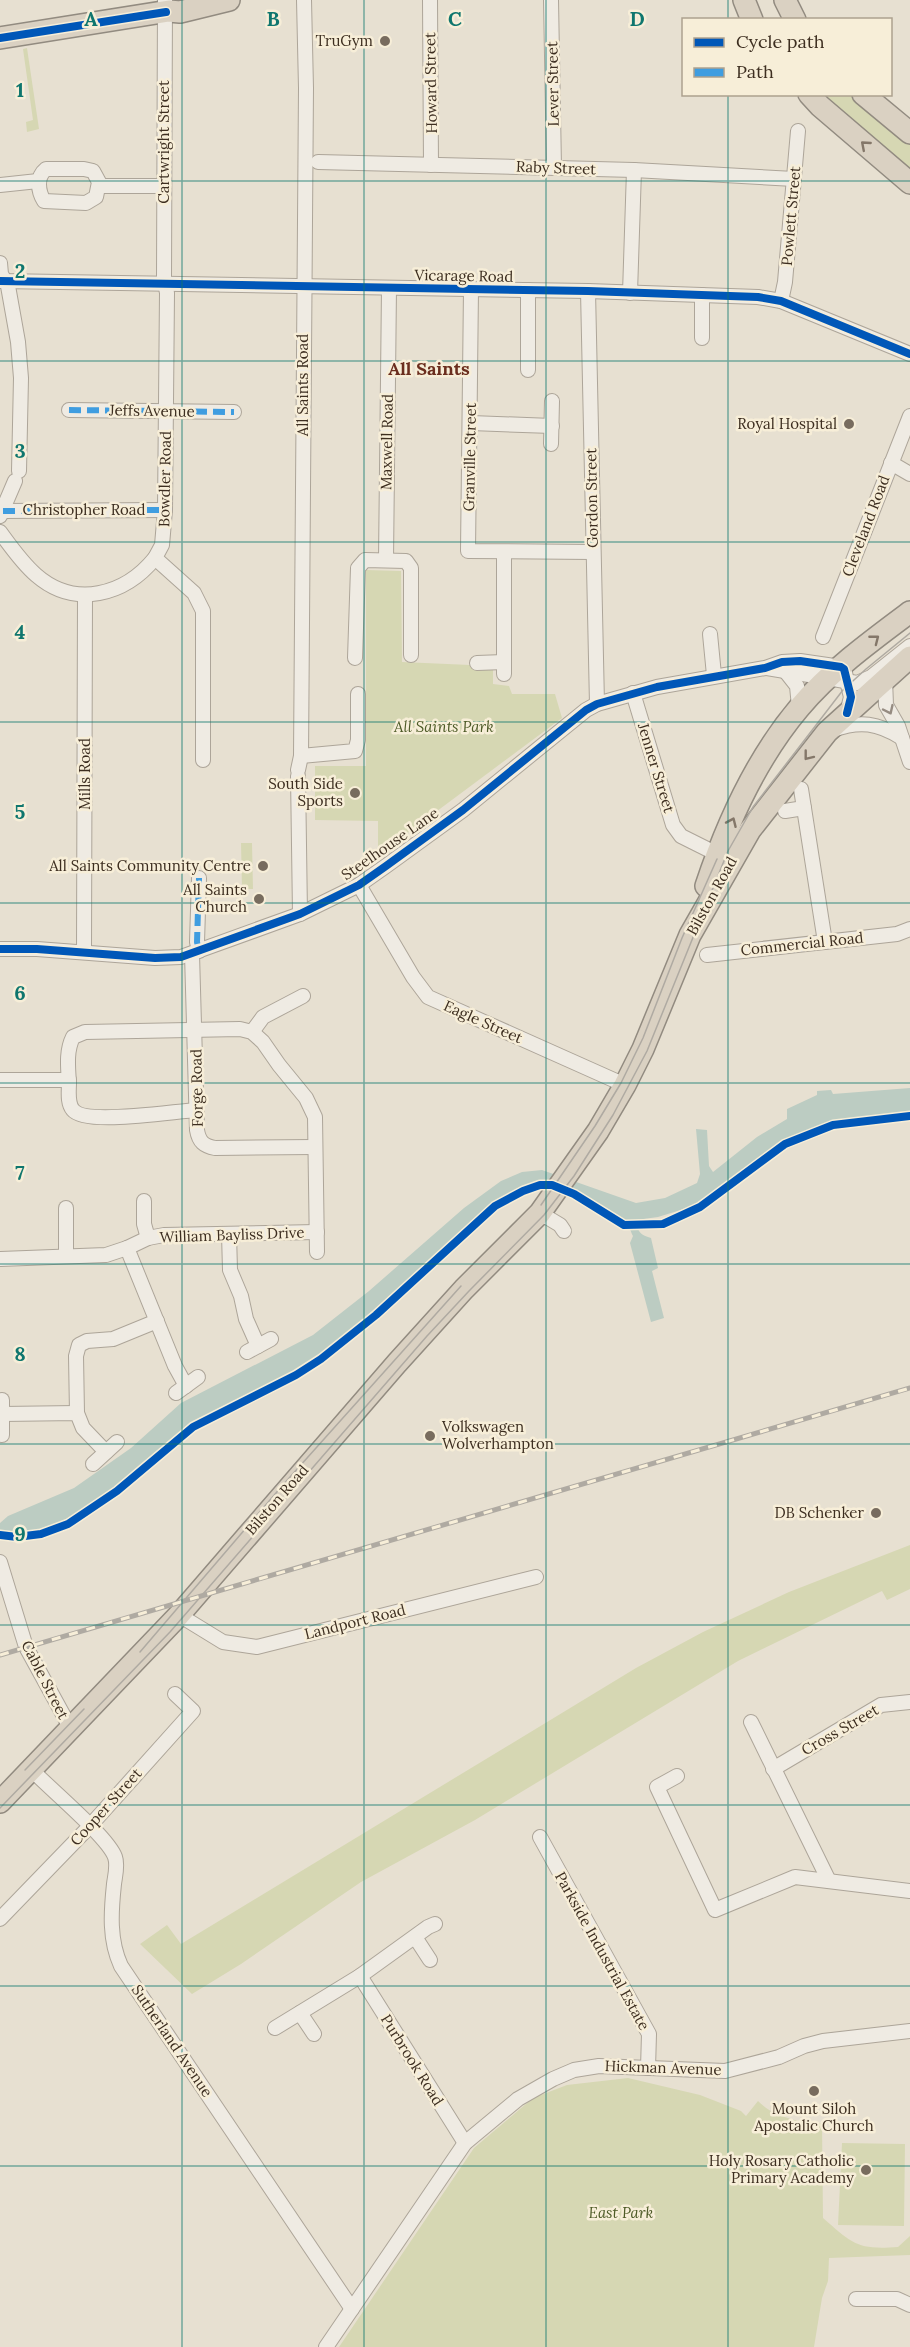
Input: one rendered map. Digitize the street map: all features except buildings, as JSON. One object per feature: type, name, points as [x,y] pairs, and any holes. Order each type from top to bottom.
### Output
[{"type":"highway","points":[[0,38],[167,8],[193,0]]},
{"type":"highway","points":[[167,8],[180,12],[229,0]]},
{"type":"highway","points":[[785,0],[794,18]]},
{"type":"highway","points":[[812,96],[820,106],[910,183]]},
{"type":"highway","points":[[865,96],[910,133]]},
{"type":"highway","name":"Bilston Road","points":[[0,1802],[179,1615],[396,1363],[464,1289],[547,1205],[625,1085],[643,1049],[690,935],[717,854],[771,743],[799,707],[910,612]]},
{"type":"highway","name":"Bilston Road","points":[[690,935],[750,830],[827,732],[910,657]]},
{"type":"street","name":"All Saints Road","points":[[300,914],[299,767],[306,54],[304,0]]},
{"type":"street","name":"Howard Street","points":[[430,0],[431,165]]},
{"type":"street","name":"Lever Street","points":[[551,0],[554,167]]},
{"type":"street","name":"Cartwright Street","points":[[165,285],[167,8]]},
{"type":"street","name":"Powlett Street","points":[[781,301],[785,282],[798,131]]},
{"type":"street","name":"Raby Street","points":[[318,162],[554,167],[794,179]]},
{"type":"street","points":[[46,169],[84,169],[96,174],[99,186],[96,197],[90,202],[47,203],[41,196],[38,181],[46,169]]},
{"type":"street","points":[[630,294],[634,170]]},
{"type":"street","points":[[0,185],[38,181]]},
{"type":"street","points":[[99,186],[164,186]]},
{"type":"street","points":[[0,263],[18,342],[21,378],[17,476],[1,513]]},
{"type":"street","name":"Vicarage Road","points":[[3,281],[588,291],[758,297],[781,301],[910,354]]},
{"type":"street","name":"Bowdler Road","points":[[155,558],[162,545],[165,510],[165,285]]},
{"type":"street","name":"Maxwell Road","points":[[386,560],[389,288]]},
{"type":"street","name":"Granville Street","points":[[471,290],[468,551],[594,552]]},
{"type":"street","points":[[528,290],[528,370]]},
{"type":"street","name":"Gordon Street","points":[[588,291],[597,704]]},
{"type":"street","points":[[702,295],[702,339]]},
{"type":"street","points":[[551,444],[552,401]]},
{"type":"street","name":"Jeffs Avenue","points":[[69,410],[234,412]]},
{"type":"street","name":"Cleveland Road","points":[[823,637],[910,416]]},
{"type":"street","points":[[471,423],[552,426]]},
{"type":"street","points":[[891,463],[910,474]]},
{"type":"street","name":"Christopher Road","points":[[1,513],[165,510]]},
{"type":"street","points":[[0,532],[34,574],[45,582],[74,595],[104,593],[119,587],[143,572],[155,558],[194,593],[203,611],[203,760]]},
{"type":"street","points":[[477,663],[504,668],[504,552]]},
{"type":"street","points":[[355,658],[358,568],[365,560],[406,561],[411,568],[411,655]]},
{"type":"street","name":"Mills Road","points":[[84,952],[85,596]]},
{"type":"street","points":[[710,634],[714,675]]},
{"type":"street","name":"Steelhouse Lane","points":[[0,949],[167,958],[196,953],[300,914],[358,885],[463,810],[575,718],[597,704],[633,693],[714,675],[765,668],[782,662],[800,660],[839,675],[864,681],[910,646]]},
{"type":"street","name":"Steelhouse Lane","points":[[765,668],[786,672],[839,675]]},
{"type":"street","points":[[786,672],[796,686],[799,707]]},
{"type":"street","points":[[839,675],[850,697],[847,713]]},
{"type":"street","points":[[885,679],[886,705],[898,726],[910,762]]},
{"type":"street","name":"Jenner Street","points":[[633,693],[673,825],[681,836],[717,854]]},
{"type":"street","points":[[299,767],[355,751],[358,740],[358,694]]},
{"type":"street","points":[[827,732],[849,725],[866,723],[883,727],[902,738]]},
{"type":"street","points":[[801,789],[825,942]]},
{"type":"street","points":[[784,811],[804,808]]},
{"type":"street","name":"Forge Road","points":[[199,878],[195,1030],[198,1136],[204,1146],[208,1147],[315,1148]]},
{"type":"street","name":"Eagle Street","points":[[358,885],[413,977],[428,997],[625,1085]]},
{"type":"street","name":"Commercial Road","points":[[707,955],[897,934],[910,929]]},
{"type":"street","points":[[197,1110],[138,1116],[84,1116],[73,1110],[70,1105],[68,1048],[73,1037],[85,1032],[240,1029],[252,1032],[263,1017],[303,996]]},
{"type":"street","name":"William Bayliss Drive","points":[[252,1032],[263,1042],[312,1109],[315,1118],[317,1252]]},
{"type":"street","points":[[0,1080],[69,1080]]},
{"type":"street","name":"William Bayliss Drive","points":[[144,1201],[144,1224],[148,1238]]},
{"type":"street","points":[[547,1205],[564,1231]]},
{"type":"street","points":[[66,1208],[66,1256]]},
{"type":"street","name":"William Bayliss Drive","points":[[0,1259],[106,1255],[148,1238],[164,1235],[317,1232]]},
{"type":"street","points":[[229,1234],[230,1269],[241,1296],[246,1319],[259,1346]]},
{"type":"street","points":[[127,1248],[158,1321],[181,1390],[198,1377]]},
{"type":"street","points":[[106,1452],[83,1428],[77,1413],[76,1356],[79,1345],[87,1341],[113,1339],[158,1321]]},
{"type":"street","points":[[2,1435],[2,1407],[77,1413]]},
{"type":"street","points":[[93,1464],[117,1442]]},
{"type":"street","name":"Cable Street","points":[[0,1562],[26,1647],[71,1729]]},
{"type":"street","name":"Landport Road","points":[[179,1615],[223,1642],[256,1647],[536,1577]]},
{"type":"street","name":"Cooper Street","points":[[0,1919],[89,1827],[193,1711],[175,1694]]},
{"type":"street","name":"Cross Street","points":[[773,1769],[881,1705],[910,1702]]},
{"type":"street","points":[[751,1722],[829,1881]]},
{"type":"street","name":"Sutherland Avenue","points":[[32,1770],[103,1838],[115,1855],[112,1942],[121,1966],[352,2309]]},
{"type":"street","points":[[677,1776],[657,1787],[715,1910],[795,1877],[910,1891]]},
{"type":"street","name":"Parkside Industrial Estate","points":[[540,1837],[649,2034],[648,2068]]},
{"type":"street","points":[[274,2028],[360,1976],[435,1924]]},
{"type":"street","points":[[415,1937],[430,1960]]},
{"type":"street","name":"Purbrook Road","points":[[360,1976],[465,2143]]},
{"type":"street","points":[[300,2013],[314,2034]]},
{"type":"street","name":"Hickman Avenue","points":[[326,2347],[465,2143],[518,2099],[553,2079],[574,2070],[599,2066],[725,2071],[779,2057],[823,2041],[910,2031]]},
{"type":"street","points":[[856,2299],[897,2299],[910,2305]]},
{"type":"green space","points":[[27,48],[39,129],[27,132],[26,122],[33,120],[23,49]]},
{"type":"green space","points":[[824,96],[855,96],[910,144],[910,171]]},
{"type":"green space","name":"All Saints Park","points":[[366,570],[401,571],[402,662],[470,665],[493,669],[493,684],[509,686],[512,694],[555,694],[562,718],[378,855],[378,821],[315,820],[315,766],[366,766]]},
{"type":"green space","points":[[241,843],[252,843],[253,889],[242,889]]},
{"type":"green space","points":[[910,1545],[910,1589],[887,1600],[882,1591],[738,1661],[475,1820],[361,1882],[241,1964],[192,1994],[140,1944],[167,1925],[181,1944],[636,1668],[703,1632],[789,1592]]},
{"type":"green space","name":"East Park","points":[[628,2078],[700,2095],[741,2111],[746,2116],[758,2101],[772,2112],[799,2121],[799,2123],[822,2123],[823,2218],[849,2239],[864,2246],[898,2247],[910,2236],[910,2255],[829,2258],[828,2281],[822,2298],[814,2347],[339,2347],[474,2148],[533,2098],[567,2085]]},
{"type":"green space","points":[[842,2143],[905,2144],[904,2226],[838,2225]]},
{"type":"shaded area","points":[[910,1088],[910,1114],[832,1122],[789,1140],[772,1150],[700,1204],[658,1217],[636,1220],[640,1232],[651,1238],[658,1268],[652,1271],[664,1318],[651,1322],[630,1243],[633,1236],[627,1223],[621,1217],[570,1191],[544,1184],[527,1186],[505,1197],[479,1217],[322,1355],[293,1375],[186,1428],[117,1489],[68,1523],[46,1530],[12,1536],[0,1532],[0,1523],[8,1516],[74,1488],[131,1448],[181,1403],[313,1335],[369,1291],[464,1208],[501,1181],[522,1172],[542,1170],[636,1203],[665,1198],[697,1183],[700,1174],[696,1129],[707,1130],[709,1166],[713,1172],[757,1137],[787,1119],[787,1109],[817,1095],[817,1091],[831,1090],[833,1094]]},
{"type":"tram line","points":[[0,1808],[170,1632],[427,1336],[544,1215],[574,1176],[613,1115],[647,1051],[728,851],[753,807],[843,690],[910,633]]},
{"type":"tram line","points":[[541,1205],[595,1126],[621,1083],[643,1038],[682,938],[717,859]]},
{"type":"tram line","points":[[140,1652],[282,1486],[461,1286]]},
{"type":"tram line","points":[[25,1770],[84,1709]]},
{"type":"railway","points":[[0,1655],[910,1388]]},
{"type":"marked path","points":[[69,410],[234,412]]},
{"type":"marked path","points":[[3,511],[165,510]]},
{"type":"marked path","points":[[199,878],[197,942],[199,951]]},
{"type":"cycle path","points":[[0,38],[166,12]]},
{"type":"cycle path","points":[[0,281],[588,291],[758,297],[781,301],[910,354]]},
{"type":"cycle path","points":[[0,949],[37,949],[155,958],[181,957],[300,914],[359,885],[386,866],[463,810],[586,710],[597,704],[657,687],[765,668],[782,662],[800,661],[844,669],[851,697],[847,713]]},
{"type":"cycle path","points":[[0,1535],[17,1537],[41,1534],[68,1524],[117,1491],[193,1427],[296,1375],[321,1359],[376,1315],[495,1206],[523,1191],[540,1185],[552,1185],[574,1194],[624,1225],[663,1224],[700,1207],[785,1144],[833,1125],[910,1116]]},
{"type":"place","name":"TruGym","points":[[385,41]]},
{"type":"place","name":"Royal Hospital","points":[[849,424]]},
{"type":"place","name":"South Side Sports","points":[[355,793]]},
{"type":"place","name":"All Saints Community Centre","points":[[263,866]]},
{"type":"place","name":"All Saints Church","points":[[259,899]]},
{"type":"place","name":"Volkswagen Wolverhampton","points":[[430,1436]]},
{"type":"place","name":"DB Schenker","points":[[876,1513]]},
{"type":"place","name":"Mount Siloh Apostalic Church","points":[[814,2091]]},
{"type":"place","name":"Holy Rosary Catholic Primary Academy","points":[[866,2170]]},
{"type":"district","name":"All Saints","points":[[429,369]]}]
